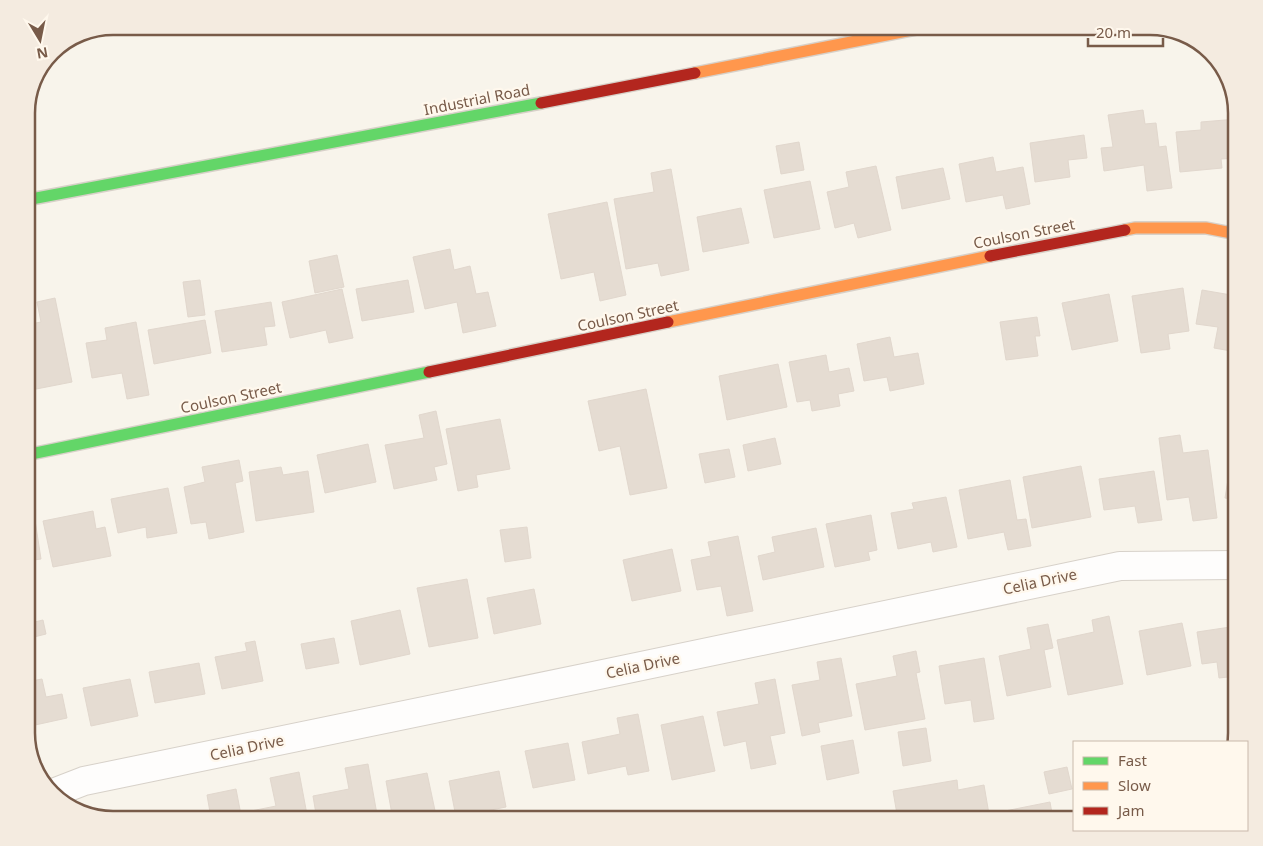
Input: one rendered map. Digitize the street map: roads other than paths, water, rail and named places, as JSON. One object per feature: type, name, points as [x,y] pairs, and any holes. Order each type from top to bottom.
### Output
[{"type":"street","name":"Industrial Road","points":[[35,198],[478,115],[886,35]]},
{"type":"street","name":"Coulson Street","points":[[35,453],[1074,239],[1135,228],[1206,228],[1228,232]]},
{"type":"street","name":"Celia Drive","points":[[60,790],[84,781],[1120,566],[1228,565]]}]
